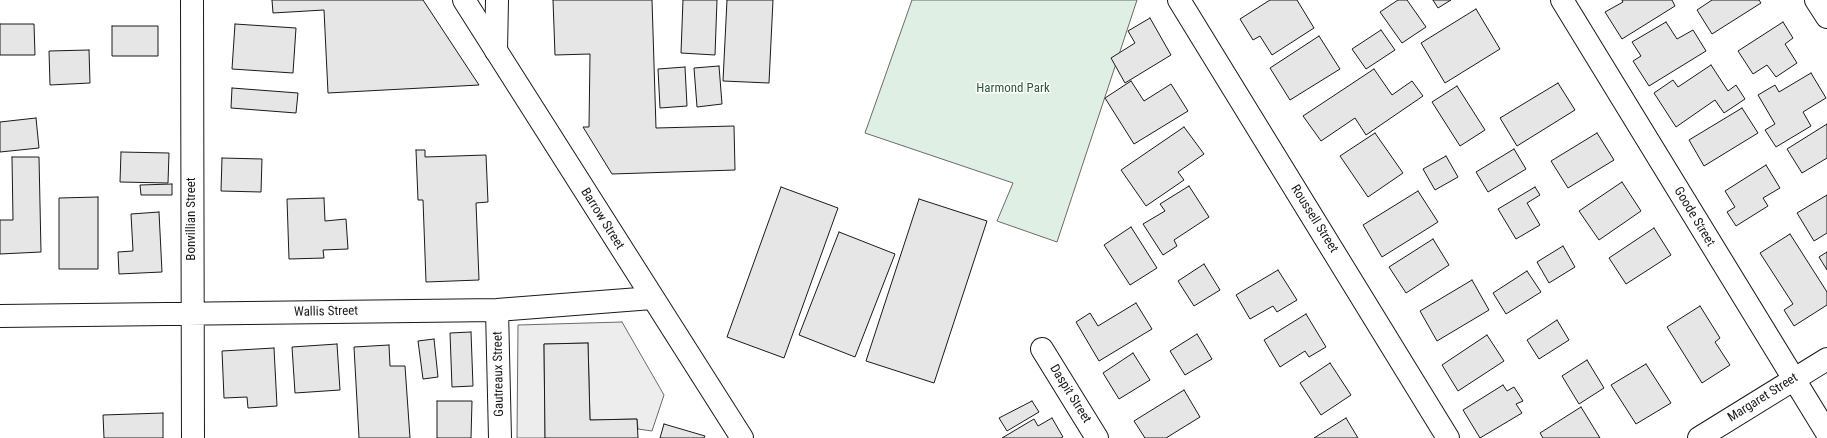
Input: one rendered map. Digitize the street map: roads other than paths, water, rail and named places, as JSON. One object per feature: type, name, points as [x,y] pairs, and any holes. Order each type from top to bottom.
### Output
[{"type":"street","name":"Bonvillian Street","points":[[192,0],[193,438]]},
{"type":"street","name":"Barrow Street","points":[[464,0],[742,438]]},
{"type":"street","points":[[496,51],[497,0]]},
{"type":"street","name":"Roussell Street","points":[[1179,0],[1448,438]]},
{"type":"street","name":"Goode Street","points":[[1562,0],[1827,433]]},
{"type":"street","points":[[1816,0],[1827,17]]},
{"type":"street","name":"Wallis Street","points":[[0,316],[497,310],[652,298]]},
{"type":"street","name":"Gautreaux Street","points":[[497,310],[500,438]]},
{"type":"street","name":"Daspit Street","points":[[1042,349],[1097,438]]},
{"type":"street","name":"Margaret Street","points":[[1699,438],[1827,359]]},
{"type":"park label","name":"Harmond Park","points":[[1013,89]]}]
